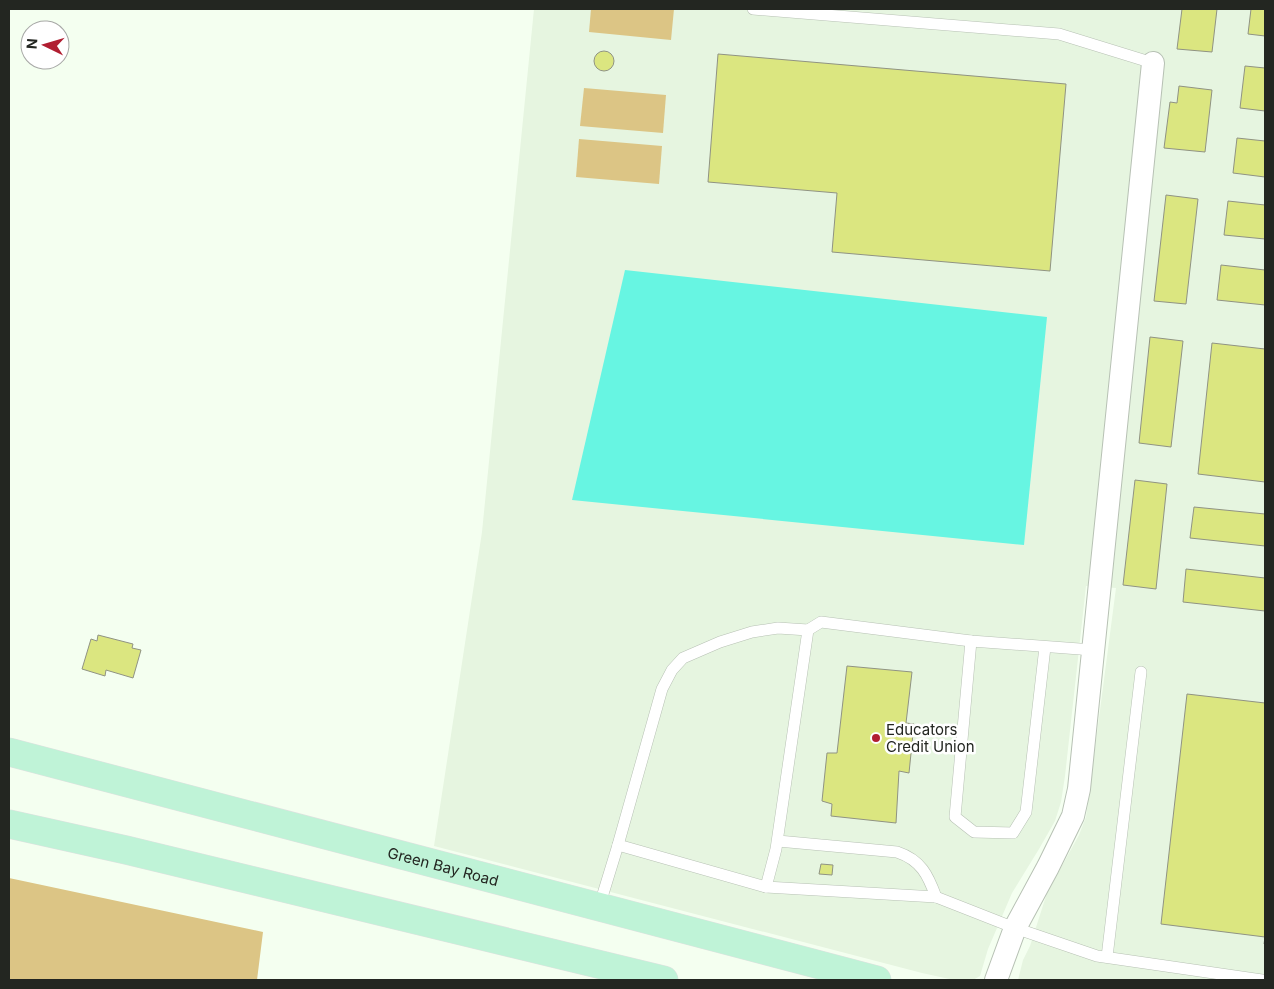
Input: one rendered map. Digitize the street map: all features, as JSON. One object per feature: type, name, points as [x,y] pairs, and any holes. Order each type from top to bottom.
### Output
[{"type":"main road","name":"Green Bay Road","points":[[9,752],[877,980]]},
{"type":"main road","points":[[9,824],[135,852],[664,980]]},
{"type":"street","points":[[996,980],[1015,928],[1073,816],[1079,789],[1153,63]]},
{"type":"lane","points":[[753,9],[1059,34],[1153,63]]},
{"type":"lane","points":[[599,907],[662,689],[672,670],[683,658],[744,634],[778,628],[808,630],[821,622],[971,641],[1093,650]]},
{"type":"lane","points":[[766,887],[778,841],[808,630]]},
{"type":"lane","points":[[971,641],[955,817],[974,832],[1013,833],[1026,812],[1046,647]]},
{"type":"lane","points":[[1107,958],[1142,672]]},
{"type":"lane","points":[[778,841],[897,852],[908,856],[919,865],[929,878],[936,898]]},
{"type":"lane","points":[[618,845],[766,887],[936,898],[1097,956],[1262,980]]},
{"type":"shaded area","points":[[534,9],[1265,9],[1265,980],[1018,980],[1023,960],[1030,946],[1047,893],[1079,835],[1086,817],[1116,588],[1086,586],[1061,802],[1055,821],[1012,893],[988,949],[980,976],[973,980],[954,980],[922,973],[434,846],[482,532]]},
{"type":"shaded area","points":[[591,9],[674,9],[671,40],[589,32]]},
{"type":"shaded area","points":[[584,88],[666,95],[663,133],[580,126]]},
{"type":"shaded area","points":[[579,139],[662,146],[659,184],[576,177]]},
{"type":"shaded area","points":[[9,878],[263,932],[257,980],[9,980]]},
{"type":"water","points":[[625,270],[1047,317],[1024,545],[572,500]]},
{"type":"building","points":[[1182,9],[1217,9],[1212,52],[1177,49]]},
{"type":"building","points":[[1251,9],[1265,9],[1265,36],[1248,34]]},
{"type":"building","points":[[600,51],[608,51],[614,57],[614,65],[608,71],[600,71],[594,65],[594,57]]},
{"type":"building","points":[[718,54],[1066,84],[1050,271],[832,252],[837,193],[708,182]]},
{"type":"building","points":[[1245,66],[1265,68],[1265,111],[1240,108]]},
{"type":"building","points":[[1179,86],[1212,90],[1205,152],[1164,148],[1170,102],[1177,103]]},
{"type":"building","points":[[1237,138],[1265,141],[1265,177],[1233,173]]},
{"type":"building","points":[[1166,195],[1198,199],[1186,304],[1154,301]]},
{"type":"building","points":[[1228,201],[1265,205],[1265,239],[1224,235]]},
{"type":"building","points":[[1221,265],[1265,270],[1265,305],[1217,300]]},
{"type":"building","points":[[1150,337],[1183,341],[1171,447],[1139,443]]},
{"type":"building","points":[[1212,343],[1265,349],[1265,482],[1198,474]]},
{"type":"building","points":[[1135,480],[1167,484],[1156,589],[1123,585]]},
{"type":"building","points":[[1194,507],[1265,514],[1265,546],[1190,538]]},
{"type":"building","points":[[1186,569],[1265,578],[1265,611],[1183,602]]},
{"type":"building","points":[[98,635],[133,644],[132,648],[141,650],[133,678],[106,670],[105,676],[82,669],[91,639],[97,641]]},
{"type":"building","name":"Educators Credit Union","points":[[847,666],[912,672],[906,723],[914,724],[909,773],[899,771],[896,823],[831,816],[832,804],[822,801],[827,753],[837,753]]},
{"type":"building","points":[[1187,694],[1265,703],[1265,937],[1161,924]]},
{"type":"building","points":[[821,864],[833,865],[832,875],[819,874]]},
{"type":"place","name":"Educators Credit Union","points":[[876,738]]}]
